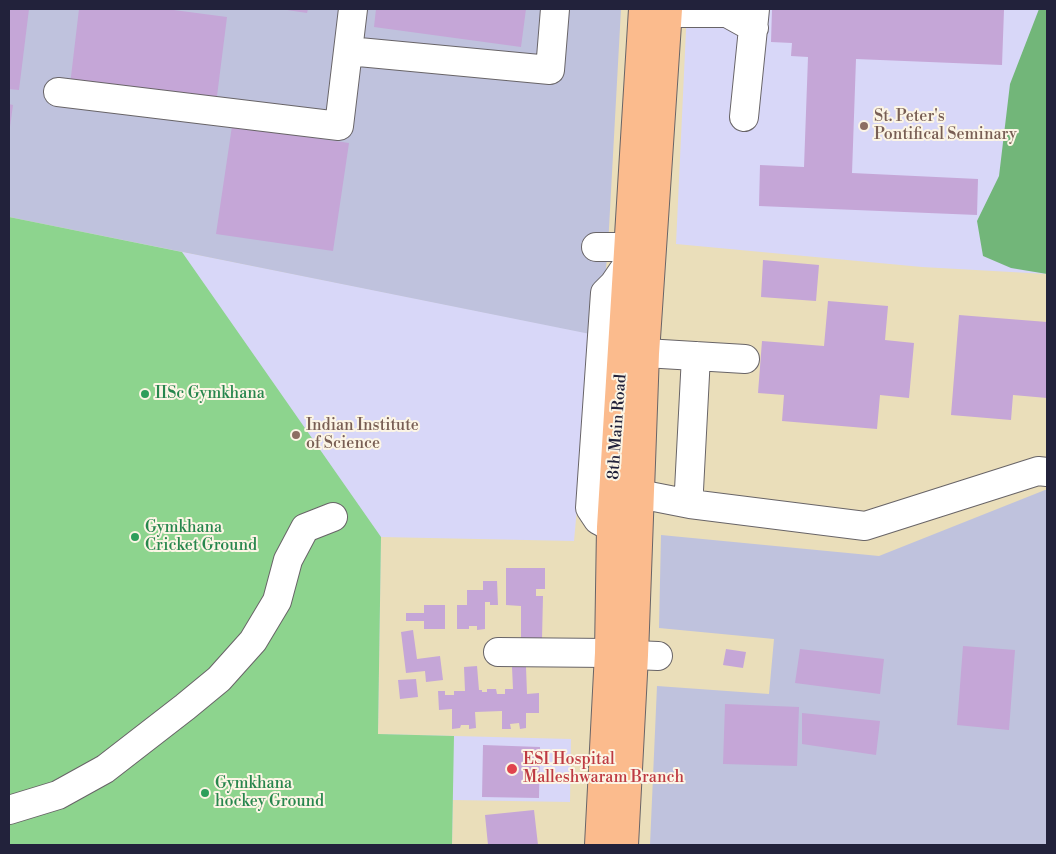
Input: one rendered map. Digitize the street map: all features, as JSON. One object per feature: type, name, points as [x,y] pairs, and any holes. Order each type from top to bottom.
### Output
[{"type":"main road","name":"8th Main Road","points":[[624,845],[634,655],[627,492],[628,256],[660,10]]},
{"type":"main road","name":"8th Main Road","points":[[599,845],[634,655],[611,527],[627,492],[645,353],[660,10]]},
{"type":"street","points":[[58,92],[339,126],[353,9]]},
{"type":"street","points":[[348,51],[550,70],[555,9]]},
{"type":"street","points":[[660,10],[727,13],[755,18],[744,117]]},
{"type":"street","points":[[596,247],[628,256],[614,284],[605,293],[590,508],[598,520],[611,527]]},
{"type":"street","points":[[645,353],[745,359]]},
{"type":"street","points":[[690,504],[689,490],[696,356]]},
{"type":"street","points":[[627,492],[690,504],[865,526],[1038,472],[1047,472]]},
{"type":"street","points":[[9,810],[58,795],[105,769],[219,679],[253,641],[277,601],[288,560],[305,528],[333,517]]},
{"type":"street","points":[[498,652],[634,655]]},
{"type":"shaded area","points":[[9,9],[621,9],[608,246],[600,336],[9,217]]},
{"type":"shaded area","name":"St. Peter's Pontifical Seminary","points":[[687,9],[1047,9],[1047,274],[922,267],[676,244]]},
{"type":"shaded area","name":"IISc Gymkhana","points":[[9,217],[593,334],[574,541],[381,537],[378,734],[571,739],[570,802],[453,800],[452,845],[9,845]]},
{"type":"shaded area","points":[[1047,490],[1047,845],[650,845],[657,686],[769,694],[774,639],[659,628],[661,535],[879,556]]},
{"type":"green space","points":[[1039,9],[1047,9],[1047,274],[1011,268],[983,256],[977,221],[999,176],[1010,84]]},
{"type":"green space","name":"IISc Gymkhana","points":[[9,217],[182,252],[381,537],[378,734],[454,736],[452,845],[9,845]]},
{"type":"building","points":[[9,9],[29,9],[19,90],[9,89]]},
{"type":"building","points":[[79,9],[166,9],[227,17],[216,104],[70,85]]},
{"type":"building","points":[[287,9],[308,9],[307,13]]},
{"type":"building","points":[[376,9],[526,9],[521,47],[374,27]]},
{"type":"building","points":[[772,9],[1004,10],[1002,65],[856,59],[852,173],[978,179],[977,215],[759,206],[760,165],[804,167],[808,57],[791,56],[792,43],[771,42]]},
{"type":"building","points":[[9,104],[13,105],[10,127],[9,127]]},
{"type":"building","points":[[232,126],[349,143],[333,251],[216,234]]},
{"type":"building","points":[[763,260],[819,265],[816,301],[761,297]]},
{"type":"building","points":[[828,301],[888,306],[885,340],[914,343],[909,398],[880,395],[877,429],[782,421],[784,395],[758,393],[762,341],[824,346]]},
{"type":"building","points":[[959,315],[1047,322],[1047,398],[1013,395],[1011,420],[951,415]]},
{"type":"building","points":[[506,568],[545,568],[545,589],[536,589],[536,596],[543,596],[542,639],[521,643],[521,606],[506,605]]},
{"type":"building","points":[[483,581],[497,581],[498,605],[490,605],[490,602],[485,602],[485,629],[477,630],[477,626],[469,626],[469,629],[457,629],[457,605],[467,605],[467,590],[483,590]]},
{"type":"building","points":[[424,605],[445,605],[445,629],[424,629],[424,621],[406,621],[406,613],[424,613]]},
{"type":"building","points":[[413,630],[417,659],[440,656],[443,680],[426,682],[425,671],[406,673],[401,632]]},
{"type":"building","points":[[963,646],[1015,650],[1009,730],[957,725]]},
{"type":"building","points":[[726,649],[746,652],[743,668],[723,665]]},
{"type":"building","points":[[800,649],[884,659],[880,694],[795,683]]},
{"type":"building","points":[[477,666],[479,690],[487,692],[487,689],[496,689],[497,694],[505,694],[505,689],[513,689],[512,667],[526,667],[527,694],[539,693],[539,713],[526,713],[526,728],[520,729],[519,723],[510,724],[511,729],[502,729],[502,711],[475,712],[476,728],[469,729],[469,725],[461,725],[460,728],[452,729],[452,709],[439,710],[438,691],[445,691],[445,695],[454,695],[454,691],[465,691],[464,667]]},
{"type":"building","points":[[416,679],[418,697],[400,699],[398,680]]},
{"type":"building","points":[[725,704],[799,707],[797,766],[723,764]]},
{"type":"building","points":[[802,713],[880,721],[876,755],[802,744]]},
{"type":"building","points":[[483,745],[540,747],[539,798],[482,797]]},
{"type":"building","points":[[534,810],[538,845],[488,845],[485,815]]},
{"type":"place","name":"St. Peter's Pontifical Seminary","points":[[864,126]]},
{"type":"place","name":"IISc Gymkhana","points":[[145,394]]},
{"type":"place","name":"Indian Institute of Science","points":[[296,435]]},
{"type":"place","name":"Gymkhana Cricket Ground","points":[[135,537]]},
{"type":"place","name":"ESI Hospital Malleshwaram Branch","points":[[512,769]]},
{"type":"place","name":"Gymkhana hockey Ground","points":[[205,793]]}]
